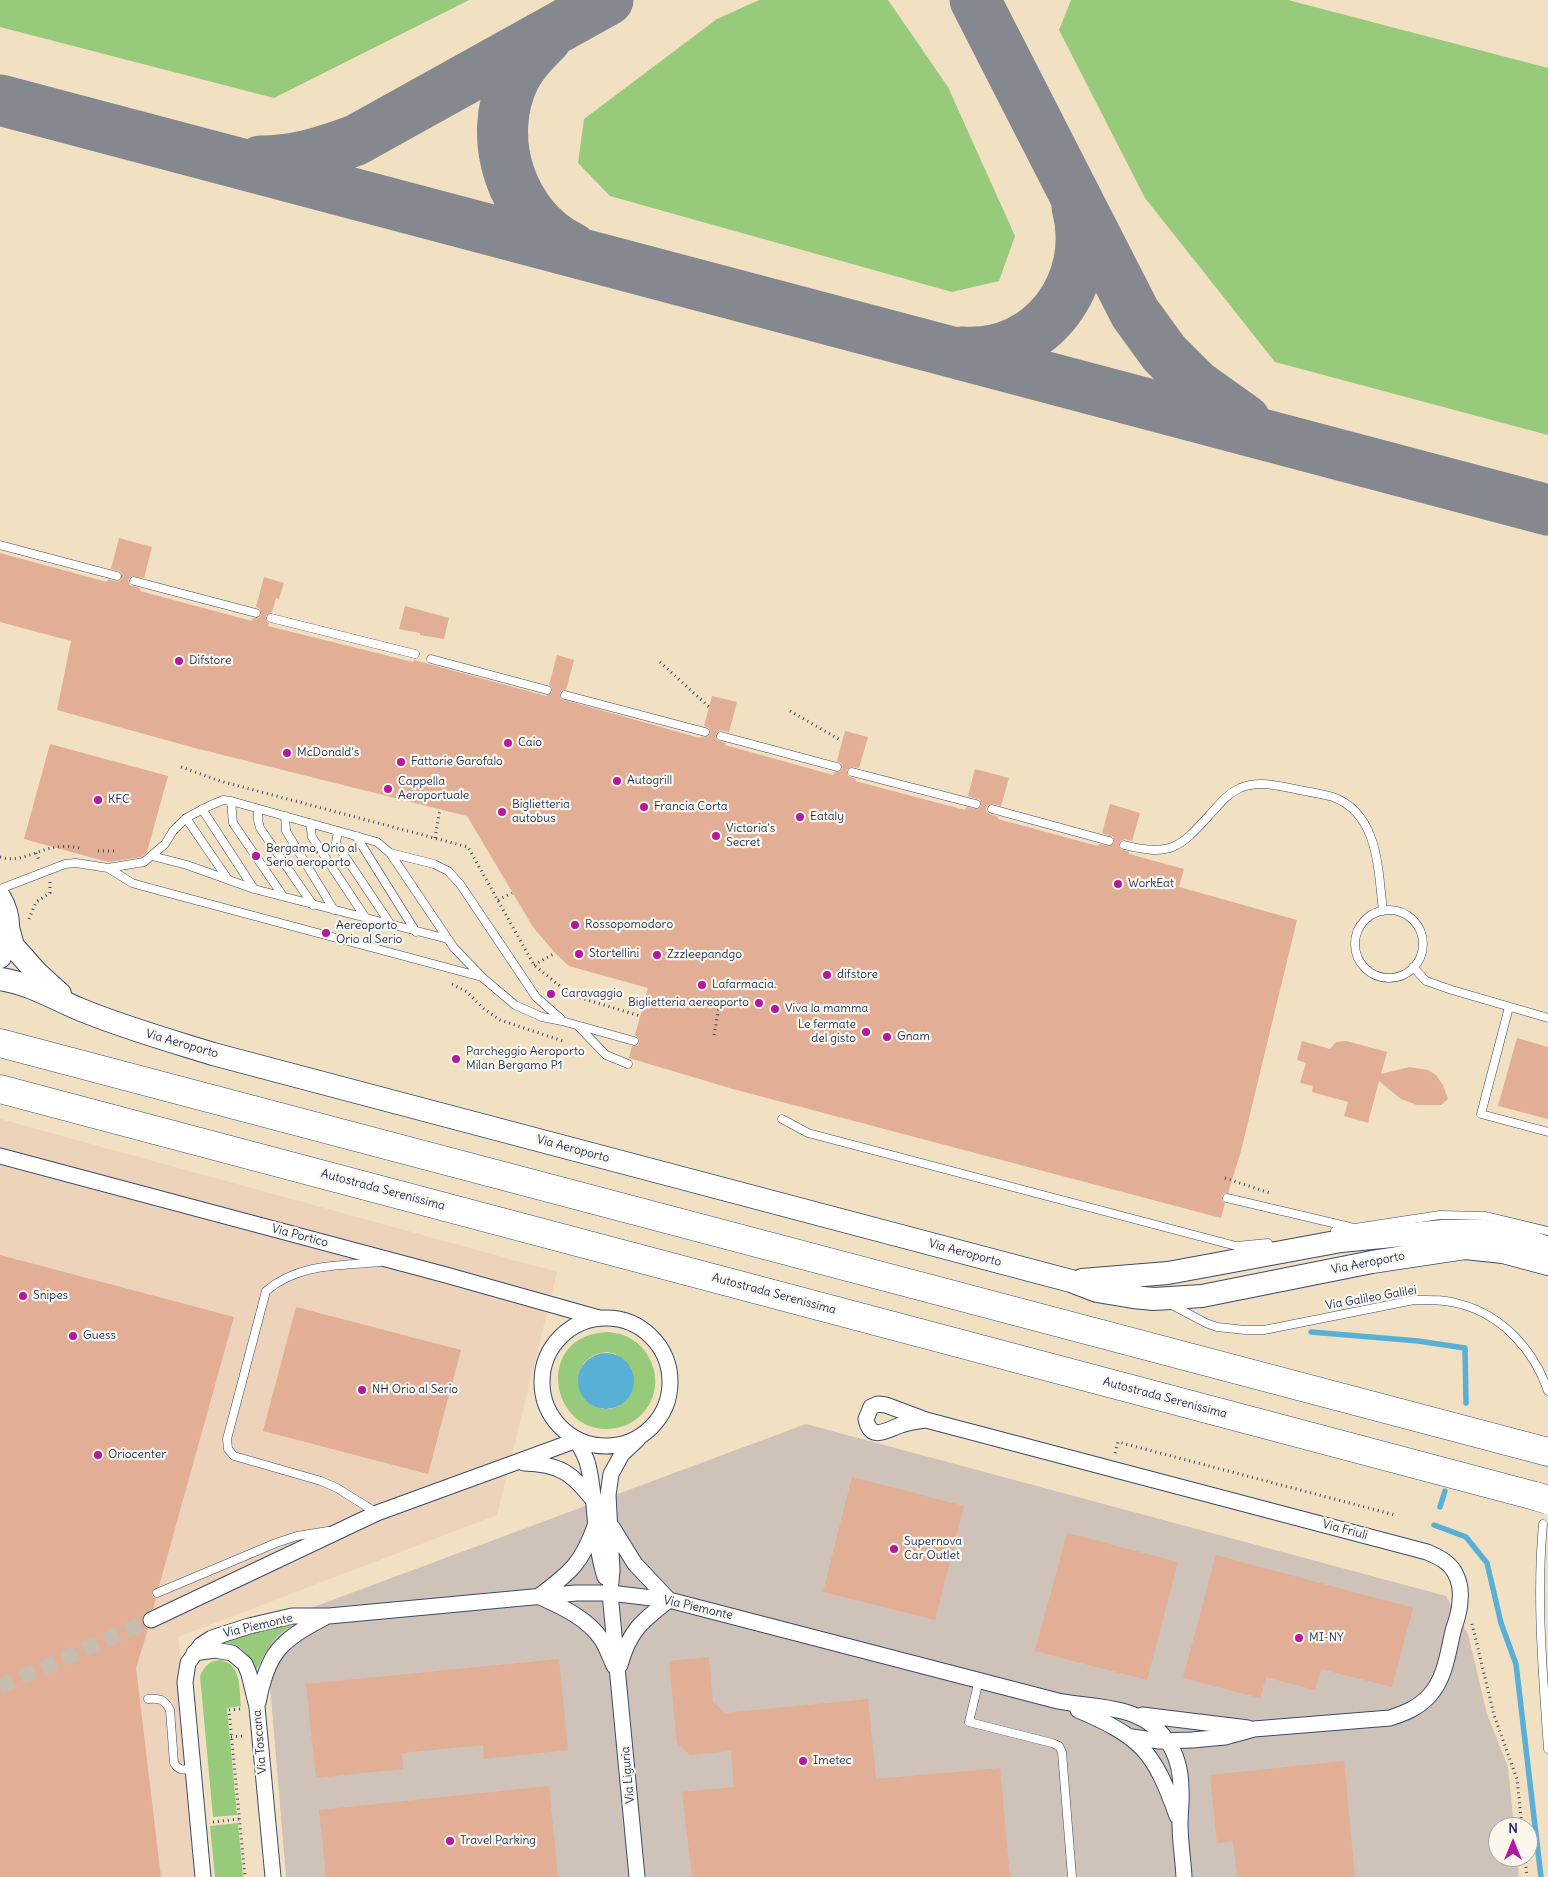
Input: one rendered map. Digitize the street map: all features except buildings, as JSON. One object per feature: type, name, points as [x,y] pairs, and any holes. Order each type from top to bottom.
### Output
[{"type":"highway","points":[[0,1043],[1545,1451]]},
{"type":"highway","name":"Autostrada Serenissima","points":[[0,1088],[1542,1507]]},
{"type":"main road","name":"Via Aeroporto","points":[[0,898],[7,913],[13,946],[52,987],[78,1008]]},
{"type":"main road","points":[[0,957],[9,931]]},
{"type":"main road","name":"Via Aeroporto","points":[[0,979],[17,982],[142,1033],[223,1056],[1071,1281],[1097,1291],[1113,1294],[1166,1298],[1202,1296],[1372,1262],[1465,1248],[1503,1252],[1548,1264]]},
{"type":"main road","name":"Via Aeroporto","points":[[1071,1281],[1168,1274],[1341,1241],[1443,1231],[1484,1231],[1525,1240],[1548,1248]]},
{"type":"street","name":"Via Portico","points":[[0,1156],[599,1318]]},
{"type":"street","points":[[599,1318],[620,1320],[638,1326],[656,1341],[668,1362],[671,1375],[670,1396],[662,1415],[652,1428],[638,1439],[623,1445],[608,1447],[592,1445],[577,1440],[558,1425],[551,1415],[542,1391],[545,1363],[551,1350],[571,1328],[599,1318]]},
{"type":"street","name":"Via Friuli","points":[[926,1420],[1427,1552],[1440,1558],[1457,1575],[1461,1590],[1460,1604],[1443,1671],[1430,1695],[1418,1706],[1405,1713],[1390,1718],[1254,1729],[1225,1737],[1168,1741],[1145,1740],[1132,1737]]},
{"type":"street","name":"Via Liguria","points":[[618,1674],[601,1640],[586,1623],[566,1609],[539,1596],[559,1581],[581,1558],[603,1524],[611,1474],[622,1454],[638,1439]]},
{"type":"street","points":[[151,1620],[377,1513],[577,1440]]},
{"type":"street","name":"Via Liguria","points":[[577,1440],[587,1462],[594,1501],[603,1524],[612,1570],[610,1593],[637,1877]]},
{"type":"street","points":[[516,1462],[545,1463],[562,1470],[576,1479],[594,1501]]},
{"type":"street","name":"Via Liguria","points":[[603,1524],[635,1564],[669,1600],[638,1626],[629,1639],[618,1674]]},
{"type":"street","name":"Via Piemonte","points":[[194,1653],[201,1645],[212,1638],[249,1626],[292,1616],[329,1616],[539,1596],[610,1593],[669,1600],[1058,1701],[1123,1712],[1146,1720],[1158,1729],[1175,1751],[1182,1788],[1180,1824],[1184,1877]]},
{"type":"street","name":"Via Piemonte","points":[[250,1708],[261,1689],[274,1654],[284,1642],[302,1629],[329,1616]]},
{"type":"street","name":"Via Toscana","points":[[194,1653],[215,1650],[232,1653],[245,1664],[250,1674],[250,1708],[273,1877]]},
{"type":"street","points":[[194,1653],[188,1663],[185,1682],[203,1877]]},
{"type":"street","name":"Via Piemonte","points":[[1058,1701],[1107,1722],[1132,1737],[1145,1749],[1158,1770],[1180,1824]]},
{"type":"street","name":"Via Friuli","points":[[1123,1712],[1254,1729]]},
{"type":"lane","points":[[0,545],[118,576]]},
{"type":"lane","points":[[134,581],[256,613]]},
{"type":"lane","points":[[271,618],[415,654]]},
{"type":"lane","points":[[431,659],[547,690]]},
{"type":"lane","points":[[565,695],[705,732]]},
{"type":"lane","points":[[720,736],[837,767]]},
{"type":"lane","points":[[852,772],[976,804]]},
{"type":"lane","points":[[1124,845],[1145,850],[1162,850],[1175,847],[1200,825],[1227,795],[1241,788],[1272,784],[1334,798],[1357,812],[1370,833],[1377,859],[1382,911]]},
{"type":"lane","points":[[0,889],[65,864],[76,863],[108,868],[144,862],[165,844],[173,831],[186,818],[223,800],[230,801],[377,842],[390,853],[454,948],[515,1005],[529,1013],[542,1017],[634,1041]]},
{"type":"lane","points":[[230,801],[233,823],[283,896]]},
{"type":"lane","points":[[202,809],[254,889]]},
{"type":"lane","points":[[258,809],[260,828],[314,905]]},
{"type":"lane","points":[[992,809],[1109,840]]},
{"type":"lane","points":[[285,816],[286,831],[334,910]]},
{"type":"lane","points":[[186,818],[227,879]]},
{"type":"lane","points":[[310,823],[312,837],[365,917]]},
{"type":"lane","points":[[338,831],[336,843],[391,924]]},
{"type":"lane","points":[[356,836],[416,932]]},
{"type":"lane","points":[[390,853],[434,864],[448,871],[460,884],[536,997],[562,1021]]},
{"type":"lane","points":[[152,856],[187,865],[254,889],[448,940]]},
{"type":"lane","points":[[108,868],[132,882],[146,887],[484,978]]},
{"type":"lane","points":[[1399,911],[1409,916],[1417,924],[1422,934],[1423,945],[1421,956],[1413,968],[1403,975],[1383,977],[1373,973],[1364,966],[1358,957],[1356,947],[1356,936],[1360,926],[1377,912],[1399,911]]},
{"type":"lane","points":[[1413,968],[1426,980],[1452,990],[1548,1018]]},
{"type":"lane","points":[[1509,1007],[1481,1114],[1548,1132]]},
{"type":"lane","points":[[576,1025],[606,1055],[628,1064]]},
{"type":"lane","points":[[782,1119],[808,1133],[1236,1246],[1276,1242]]},
{"type":"lane","points":[[1227,1198],[1354,1228]]},
{"type":"lane","points":[[1325,1233],[1440,1215],[1485,1216],[1548,1231]]},
{"type":"lane","points":[[377,1513],[337,1488],[321,1481],[234,1456],[228,1449],[227,1439],[266,1291],[285,1277],[311,1268],[393,1261]]},
{"type":"lane","name":"Via Galileo Galilei","points":[[1166,1298],[1175,1308],[1191,1314],[1206,1323],[1217,1327],[1245,1330],[1264,1330],[1414,1300],[1459,1303],[1482,1311],[1500,1322],[1532,1357],[1548,1391]]},
{"type":"lane","points":[[1542,1507],[1541,1647],[1548,1749]]},
{"type":"lane","points":[[157,1593],[276,1543],[297,1536],[345,1528]]},
{"type":"lane","points":[[980,1680],[968,1722],[1052,1743],[1059,1746],[1062,1752],[1072,1877]]},
{"type":"lane","points":[[148,1699],[160,1698],[166,1703],[170,1710],[174,1763],[177,1768],[182,1770],[192,1769]]},
{"type":"path","points":[[660,662],[709,707]]},
{"type":"path","points":[[790,711],[842,741]]},
{"type":"path","points":[[435,838],[440,809]]},
{"type":"path","points":[[0,857],[6,859],[25,857],[52,848],[71,847],[85,850]]},
{"type":"path","points":[[91,851],[120,851]]},
{"type":"path","points":[[498,900],[512,893]]},
{"type":"path","points":[[534,965],[555,954]]},
{"type":"path","points":[[451,983],[467,992],[484,1010],[500,1020],[566,1042]]},
{"type":"path","points":[[714,1035],[718,1007]]},
{"type":"path","points":[[1225,1178],[1272,1194]]},
{"type":"path","points":[[1115,1456],[1118,1442],[1394,1515]]},
{"type":"path","points":[[1460,1604],[1474,1626],[1494,1715],[1518,1779],[1521,1817]]},
{"type":"path","points":[[245,1877],[229,1710],[250,1708]]},
{"type":"path","points":[[198,1824],[240,1819]]},
{"type":"shaded area","points":[[0,1119],[557,1272],[497,1515],[178,1637],[206,1877],[0,1877]]},
{"type":"shaded area","points":[[806,1424],[1446,1596],[1468,1634],[1487,1714],[1508,1767],[1513,1817],[1488,1817],[1488,1867],[1518,1867],[1519,1877],[286,1877],[265,1625]]},
{"type":"green space","points":[[0,0],[469,0],[274,98],[0,27]]},
{"type":"green space","points":[[759,0],[888,0],[948,87],[1015,236],[999,281],[952,292],[610,196],[578,163],[584,119],[717,19]]},
{"type":"green space","points":[[1071,0],[1288,0],[1548,68],[1548,435],[1275,362],[1145,198],[1059,30]]},
{"type":"green space","points":[[606,1332],[621,1334],[632,1339],[640,1346],[651,1362],[655,1381],[651,1401],[640,1416],[624,1426],[601,1429],[583,1423],[569,1410],[560,1394],[558,1376],[562,1358],[574,1343],[593,1334]],"holes":[[[607,1352],[616,1354],[619,1406],[601,1409],[583,1364],[596,1354]]]},
{"type":"green space","points":[[289,1625],[290,1627],[274,1640],[256,1670],[244,1651],[223,1642],[222,1638]]},
{"type":"green space","points":[[220,1660],[232,1666],[236,1672],[239,1685],[241,1706],[227,1708],[237,1815],[213,1817],[200,1676],[203,1669],[208,1665]]},
{"type":"green space","points":[[238,1823],[243,1877],[215,1877],[210,1826]]},
{"type":"water","points":[[600,1353],[612,1353],[622,1357],[630,1365],[634,1381],[630,1397],[622,1405],[612,1409],[600,1409],[590,1405],[582,1397],[578,1387],[578,1375],[582,1365],[590,1357]]},
{"type":"waterway","points":[[1311,1332],[1418,1341],[1465,1348],[1466,1403]]},
{"type":"waterway","points":[[1440,1507],[1445,1491]]},
{"type":"waterway","points":[[1434,1525],[1466,1537],[1487,1563],[1501,1623],[1516,1664],[1541,1877]]},
{"type":"taxiway","points":[[260,161],[273,161],[309,155],[356,140],[608,0]]},
{"type":"taxiway","points":[[975,0],[1135,313],[1164,353],[1196,385],[1245,420]]},
{"type":"taxiway","points":[[546,39],[533,52],[515,77],[506,101],[503,125],[504,150],[509,174],[519,197],[533,217],[551,235],[572,248]]},
{"type":"taxiway","points":[[0,100],[1548,510]]},
{"type":"taxiway","points":[[962,352],[991,351],[1017,342],[1039,329],[1057,310],[1070,287],[1079,262],[1081,235],[1077,207]]},
{"type":"tunnel","points":[[0,1687],[151,1620]]},
{"type":"place","name":"Difstore","points":[[179,661]]},
{"type":"place","name":"Caio","points":[[508,743]]},
{"type":"place","name":"McDonald's","points":[[287,753]]},
{"type":"place","name":"Fattorie Garofalo","points":[[401,762]]},
{"type":"place","name":"Autogrill","points":[[617,781]]},
{"type":"place","name":"Cappella Aeroportuale","points":[[388,789]]},
{"type":"place","name":"KFC","points":[[98,800]]},
{"type":"place","name":"Francia Corta","points":[[644,807]]},
{"type":"place","name":"Biglietteria autobus","points":[[502,812]]},
{"type":"place","name":"Eataly","points":[[800,817]]},
{"type":"place","name":"Victoria's Secret","points":[[716,836]]},
{"type":"place","name":"Bergamo, Orio al Serio aeroporto","points":[[256,856]]},
{"type":"place","name":"WorkEat","points":[[1118,884]]},
{"type":"place","name":"Rossopomodoro","points":[[575,925]]},
{"type":"place","name":"Aereoporto Orio al Serio","points":[[326,933]]},
{"type":"place","name":"Stortellini","points":[[579,954]]},
{"type":"place","name":"Zzzleepandgo","points":[[657,955]]},
{"type":"place","name":"difstore","points":[[827,975]]},
{"type":"place","name":"Lafarmacia.","points":[[702,985]]},
{"type":"place","name":"Caravaggio","points":[[551,994]]},
{"type":"place","name":"Biglietteria aereoporto","points":[[759,1003]]},
{"type":"place","name":"Viva la mamma","points":[[775,1009]]},
{"type":"place","name":"Le fermate del gisto","points":[[866,1032]]},
{"type":"place","name":"Gnam","points":[[887,1037]]},
{"type":"place","name":"Parcheggio Aeroporto Milan Bergamo P1","points":[[456,1059]]},
{"type":"place","name":"Snipes","points":[[23,1296]]},
{"type":"place","name":"Guess","points":[[73,1336]]},
{"type":"place","name":"NH Orio al Serio","points":[[362,1390]]},
{"type":"place","name":"Oriocenter","points":[[98,1455]]},
{"type":"place","name":"Supernova Car Outlet","points":[[894,1549]]},
{"type":"place","name":"MI-NY","points":[[1299,1638]]},
{"type":"place","name":"Imetec","points":[[803,1761]]},
{"type":"place","name":"Travel Parking","points":[[450,1841]]}]
